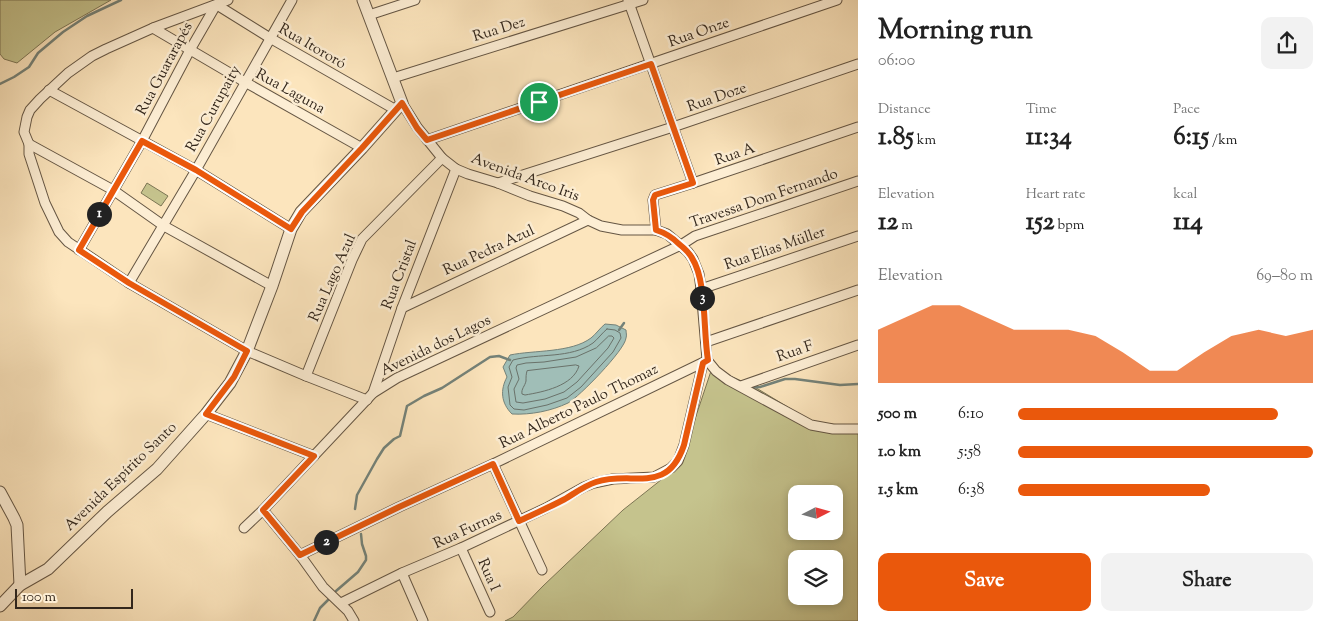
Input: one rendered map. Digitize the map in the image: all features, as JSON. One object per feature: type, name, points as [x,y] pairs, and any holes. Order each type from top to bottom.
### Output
[{"type":"street","points":[[228,0],[153,28],[92,56],[49,90],[30,110],[24,132],[29,144],[40,189],[52,220],[68,242],[129,283],[247,351],[306,376],[370,397]]},
{"type":"street","name":"Rua Curupaity","points":[[129,283],[164,226],[292,0]]},
{"type":"street","name":"Avenida Arco Iris","points":[[363,0],[392,78],[399,106],[442,158],[468,174],[579,213],[601,226],[622,230],[656,230],[667,234],[681,245]]},
{"type":"street","points":[[369,15],[415,0]]},
{"type":"street","name":"Rua Dez","points":[[392,78],[629,2],[643,0]]},
{"type":"street","name":"Rua Onze","points":[[427,140],[837,0]]},
{"type":"street","points":[[629,2],[693,183]]},
{"type":"street","name":"Rua Itororó","points":[[216,5],[270,38],[399,106]]},
{"type":"street","name":"Rua Guararapés","points":[[79,250],[142,141],[216,5]]},
{"type":"street","name":"Rua Laguna","points":[[153,28],[362,148]]},
{"type":"street","name":"Rua Doze","points":[[498,183],[673,128],[858,64]]},
{"type":"street","points":[[49,90],[196,170],[291,229]]},
{"type":"street","name":"Avenida Espírito Santo","points":[[0,606],[20,585],[48,569],[107,512],[157,468],[206,414],[234,377],[247,351],[291,229],[302,212],[399,106]]},
{"type":"street","name":"Rua A","points":[[656,230],[653,200],[658,194],[858,127]]},
{"type":"street","points":[[29,144],[113,190],[164,226],[272,286]]},
{"type":"street","name":"Rua Lago Azul","points":[[306,376],[362,239],[442,158]]},
{"type":"street","name":"Rua Cristal","points":[[370,397],[456,168]]},
{"type":"street","name":"Travessa Dom Fernando","points":[[681,245],[695,236],[858,181]]},
{"type":"street","name":"Rua Pedra Azul","points":[[402,308],[588,220]]},
{"type":"street","name":"Rua Elias Müller","points":[[702,289],[858,236]]},
{"type":"street","name":"Rua Furnas","points":[[341,603],[402,573],[519,521],[584,487],[613,478],[654,477],[672,468],[678,461],[684,445],[705,361],[706,342],[699,274],[693,259],[681,245]]},
{"type":"street","name":"Avenida dos Lagos","points":[[244,528],[370,397],[397,378],[681,245]]},
{"type":"street","points":[[706,342],[858,290]]},
{"type":"street","name":"Rua F","points":[[741,386],[858,345]]},
{"type":"street","points":[[705,361],[721,375],[811,425],[832,429],[858,429]]},
{"type":"street","name":"Rua Alberto Paulo Thomaz","points":[[300,555],[705,361]]},
{"type":"street","points":[[206,414],[314,456]]},
{"type":"street","points":[[493,464],[542,570]]},
{"type":"street","points":[[0,492],[17,526],[20,585]]},
{"type":"street","points":[[263,510],[300,555],[323,587],[341,603],[354,621]]},
{"type":"street","name":"Rua I","points":[[461,548],[490,612]]},
{"type":"street","points":[[402,573],[423,621]]},
{"type":"shaded area","points":[[0,0],[111,0],[55,32],[17,63],[4,59],[0,54]]},
{"type":"shaded area","points":[[147,183],[168,196],[161,206],[141,193]]},
{"type":"shaded area","points":[[712,368],[753,386],[814,423],[858,426],[858,621],[505,621],[513,617],[623,510],[671,472],[689,437]]},
{"type":"water","points":[[605,324],[616,325],[626,330],[624,344],[591,383],[574,399],[561,406],[534,413],[512,414],[508,410],[503,396],[503,387],[507,377],[503,367],[510,355],[563,349],[583,343]]},
{"type":"waterway","points":[[0,84],[29,67],[38,53],[63,32],[87,16],[121,0]]},
{"type":"waterway","points":[[619,330],[624,323]]},
{"type":"waterway","points":[[355,509],[357,495],[377,459],[384,448],[400,436],[407,406],[442,388],[490,357],[499,356],[510,360]]},
{"type":"waterway","points":[[748,388],[760,387],[785,379],[840,385],[858,384]]},
{"type":"waterway","points":[[336,591],[358,572],[366,560],[361,534]]},
{"type":"waterway","points":[[314,621],[320,608],[330,598]]},
{"type":"route","points":[[651,64],[693,183],[655,195],[653,200],[656,230],[667,234],[688,252],[699,274],[708,360],[703,363],[684,445],[678,461],[666,472],[654,477],[613,478],[594,483],[519,521],[493,464],[300,555],[263,510],[314,456],[206,414],[234,377],[247,351],[129,283],[79,250],[142,141],[196,170],[291,229],[302,212],[402,103],[417,128],[427,140],[539,102],[651,64]]}]
